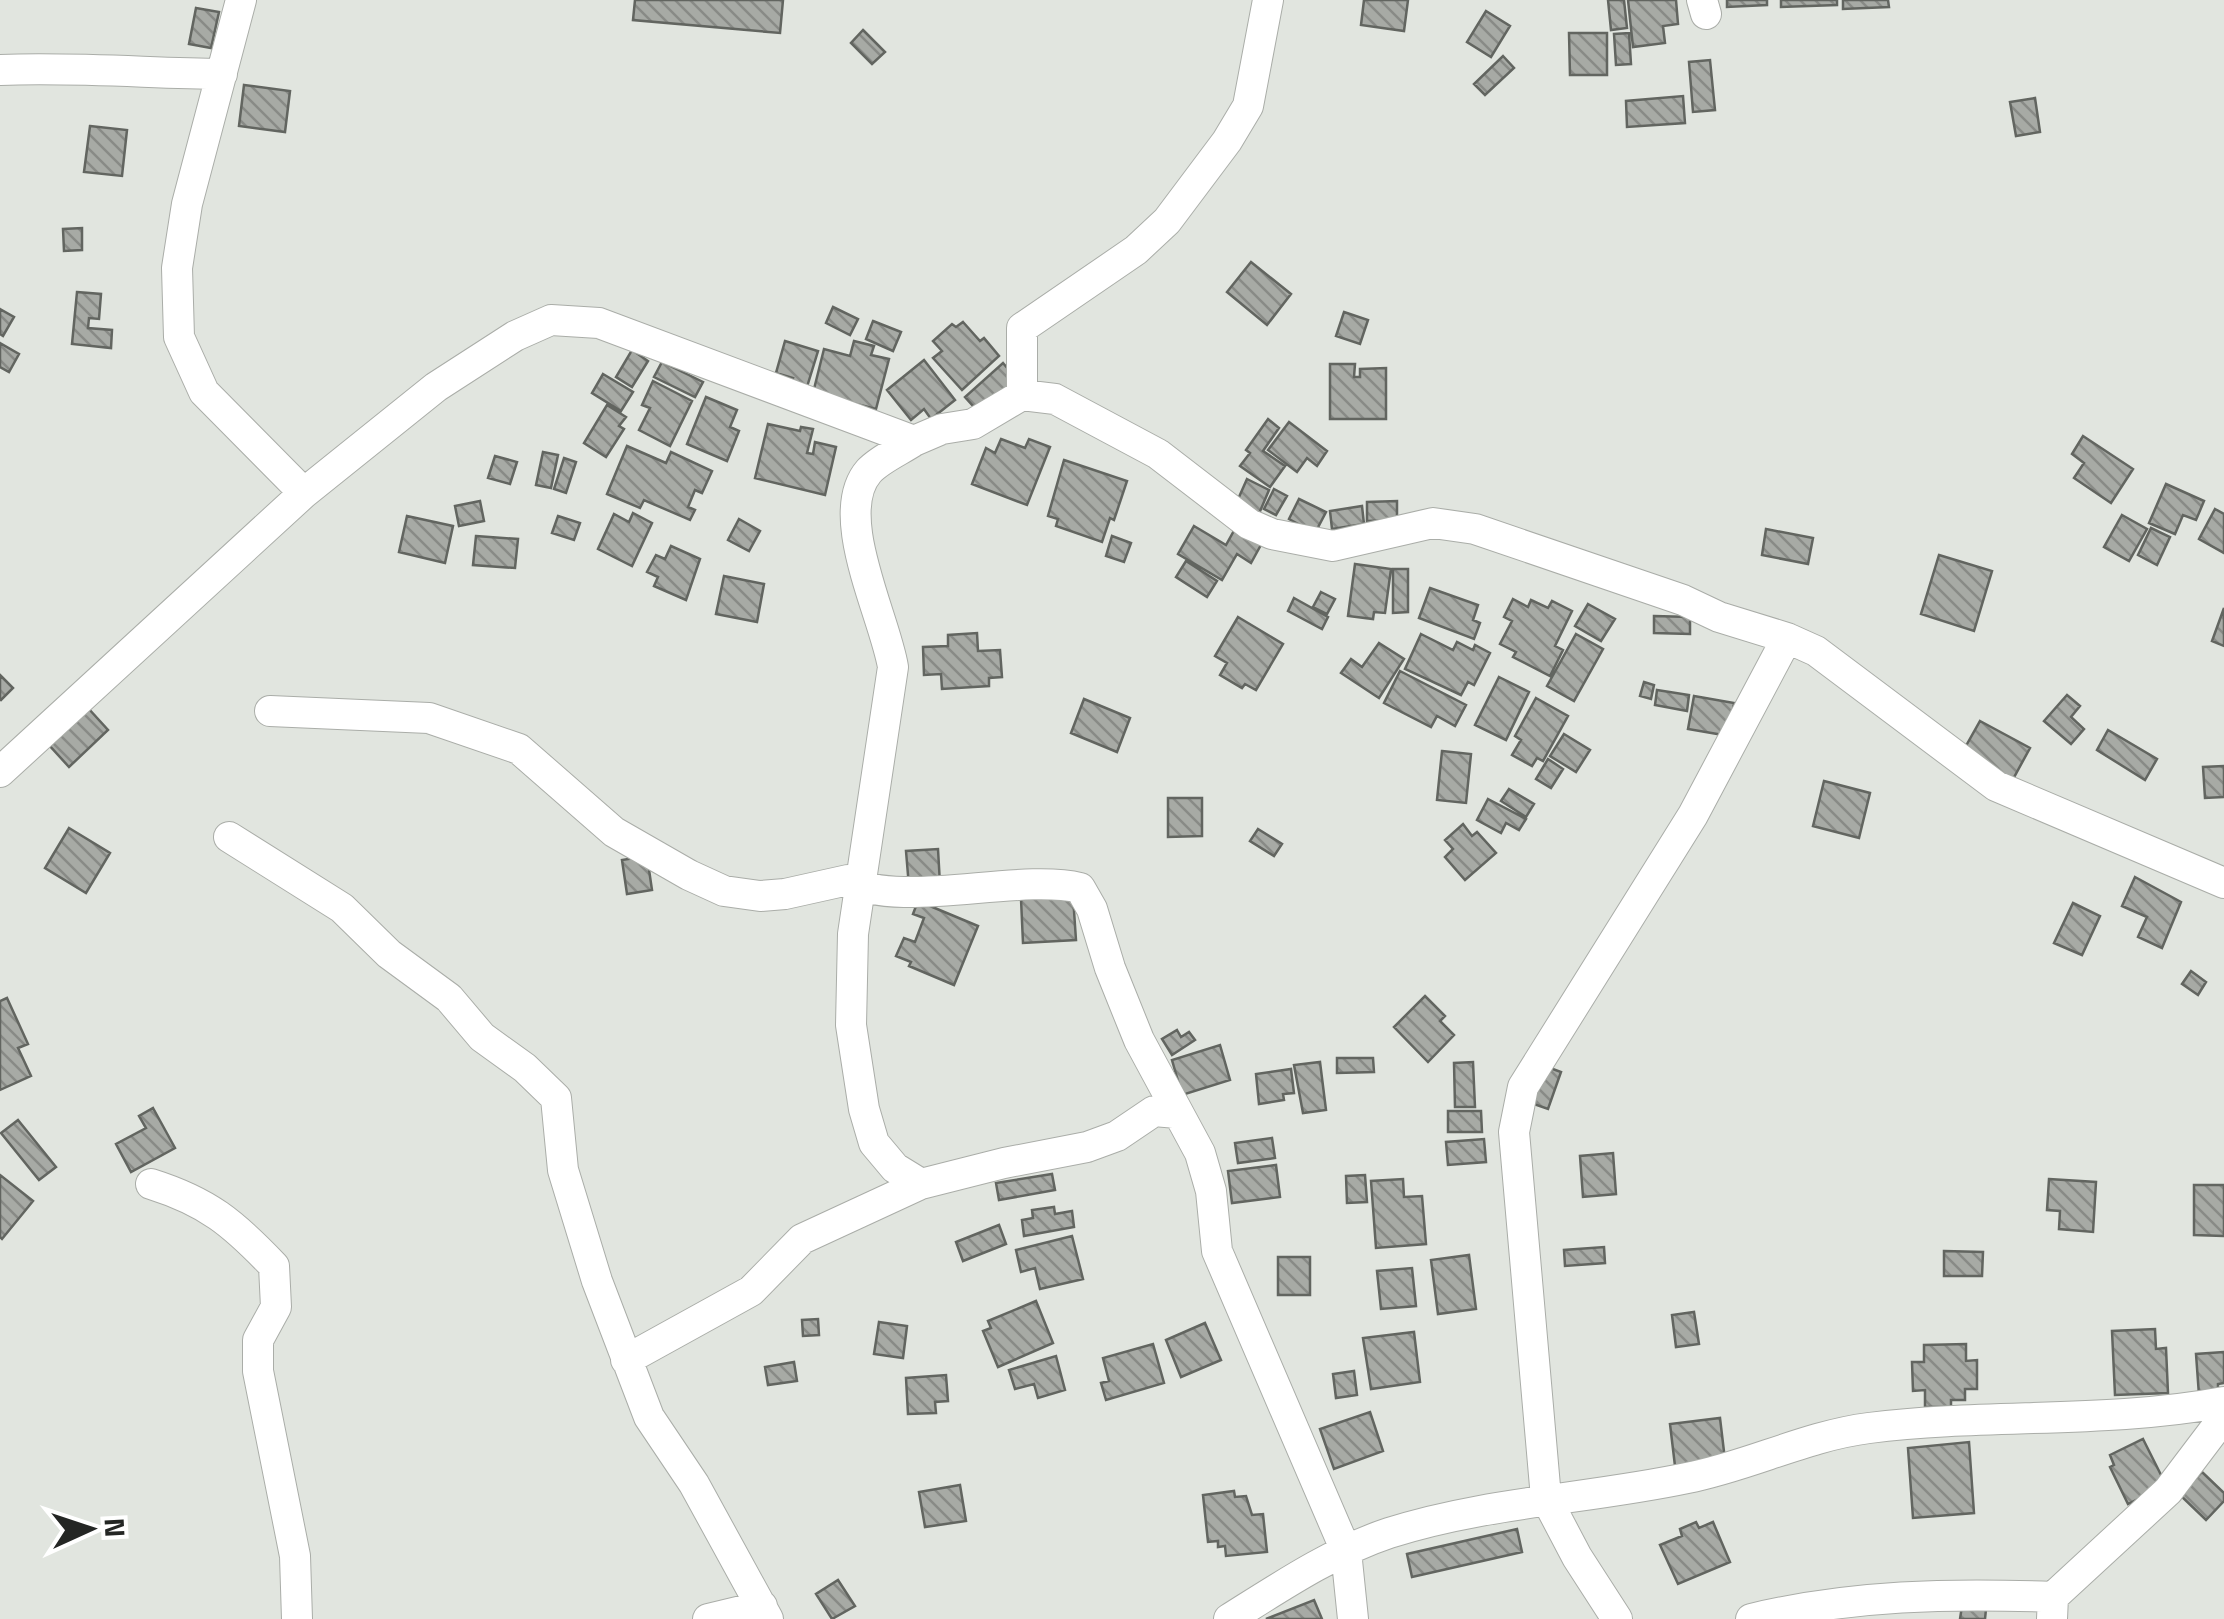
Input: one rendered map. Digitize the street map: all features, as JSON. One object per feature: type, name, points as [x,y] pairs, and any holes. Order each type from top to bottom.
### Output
[{"type":"street","points":[[241,0],[187,204],[177,268],[180,337],[204,392],[304,493]]},
{"type":"street","points":[[1022,395],[1022,328],[1136,250],[1167,221],[1227,141],[1248,106],[1268,0]]},
{"type":"street","points":[[0,70],[83,67],[134,73],[222,74]]},
{"type":"street","points":[[0,772],[304,493],[436,387],[515,336],[551,320],[600,323],[914,441]]},
{"type":"street","points":[[921,1184],[895,1168],[874,1142],[864,1109],[850,1025],[852,934],[893,667],[888,639],[866,575],[856,501],[868,472],[914,441],[942,429],[972,424],[1022,395],[1055,399],[1081,410],[1158,454],[1250,524],[1272,534],[1333,546],[1433,523],[1474,529],[1787,638],[1816,652],[1996,786],[2224,883]]},
{"type":"street","points":[[1618,1619],[1576,1558],[1546,1498],[1514,1132],[1523,1087],[1693,816],[1787,638]]},
{"type":"street","points":[[270,711],[429,718],[520,748],[614,832],[724,891],[760,896],[785,894],[848,880],[861,888],[952,890],[1055,882],[1080,888],[1092,909],[1139,1040],[1200,1153],[1211,1191],[1217,1251],[1346,1550],[1352,1619]]},
{"type":"street","points":[[229,837],[342,908],[388,954],[450,998],[482,1037],[525,1068],[556,1098],[563,1170],[626,1360],[650,1417],[694,1484],[765,1612],[708,1619]]},
{"type":"street","points":[[626,1360],[752,1291],[802,1240],[921,1184],[1087,1147],[1117,1136],[1154,1111],[1177,1113]]},
{"type":"street","points":[[151,1184],[187,1195],[234,1224],[274,1266],[276,1306],[258,1340],[258,1372],[295,1556],[297,1619]]},
{"type":"street","points":[[1229,1619],[1346,1550],[1391,1533],[1546,1498],[1690,1478],[1816,1438],[1866,1428],[1948,1420],[2137,1413],[2224,1402]]},
{"type":"street","points":[[1751,1619],[1800,1607],[1881,1597],[2052,1608],[2168,1491],[2224,1417]]},
{"type":"building","points":[[635,0],[783,0],[780,33],[633,20]]},
{"type":"building","points":[[1364,0],[1408,0],[1404,31],[1361,25]]},
{"type":"building","points":[[1608,0],[1624,0],[1627,28],[1611,30]]},
{"type":"building","points":[[1628,0],[1676,0],[1678,24],[1663,26],[1665,43],[1633,47]]},
{"type":"building","points":[[1727,0],[1767,0],[1767,5],[1727,7]]},
{"type":"building","points":[[1781,0],[1837,0],[1837,5],[1781,7]]},
{"type":"building","points":[[1843,0],[1888,0],[1889,7],[1843,9]]},
{"type":"building","points":[[196,8],[219,12],[211,48],[189,44]]},
{"type":"building","points":[[1486,11],[1510,26],[1491,57],[1467,42]]},
{"type":"building","points":[[863,30],[885,52],[872,64],[851,43]]},
{"type":"building","points":[[1569,33],[1607,33],[1607,75],[1570,75]]},
{"type":"building","points":[[1629,33],[1631,64],[1616,65],[1614,34]]},
{"type":"building","points":[[1503,56],[1514,68],[1485,95],[1474,84]]},
{"type":"building","points":[[1710,60],[1715,110],[1693,112],[1689,62]]},
{"type":"building","points":[[244,85],[290,91],[285,132],[239,126]]},
{"type":"building","points":[[1683,96],[1685,123],[1627,127],[1626,101]]},
{"type":"building","points":[[2035,98],[2040,132],[2016,136],[2010,102]]},
{"type":"building","points":[[90,126],[127,130],[122,176],[84,172]]},
{"type":"building","points":[[82,228],[82,250],[64,251],[63,229]]},
{"type":"building","points":[[1251,262],[1291,294],[1267,325],[1227,292]]},
{"type":"building","points":[[77,292],[101,294],[99,319],[89,318],[88,328],[112,330],[111,348],[72,344]]},
{"type":"building","points":[[833,307],[858,319],[850,335],[826,323]]},
{"type":"building","points":[[0,309],[14,317],[3,336],[0,334]]},
{"type":"building","points":[[1344,312],[1368,320],[1360,344],[1336,336]]},
{"type":"building","points":[[873,321],[901,332],[893,351],[866,339]]},
{"type":"building","points":[[963,322],[999,356],[962,390],[933,358],[942,351],[933,341],[952,324],[956,327]]},
{"type":"building","points":[[785,341],[818,351],[806,390],[790,386],[793,378],[776,373]]},
{"type":"building","points":[[854,341],[874,346],[871,355],[889,359],[876,409],[813,393],[824,349],[850,356]]},
{"type":"building","points":[[0,343],[19,354],[9,372],[0,367]]},
{"type":"building","points":[[632,350],[648,361],[632,387],[616,377]]},
{"type":"building","points":[[924,360],[955,400],[931,419],[924,409],[911,420],[887,390]]},
{"type":"building","points":[[662,362],[703,382],[695,397],[654,377]]},
{"type":"building","points":[[1003,363],[1019,382],[982,416],[965,397]]},
{"type":"building","points":[[1330,364],[1355,364],[1354,377],[1360,377],[1360,369],[1386,368],[1386,419],[1330,419]]},
{"type":"building","points":[[603,374],[633,392],[621,411],[592,393]]},
{"type":"building","points":[[653,381],[692,401],[670,446],[639,430],[650,408],[642,405]]},
{"type":"building","points":[[706,397],[737,410],[730,427],[739,431],[727,461],[687,444]]},
{"type":"building","points":[[607,405],[626,417],[619,426],[624,429],[606,457],[584,443]]},
{"type":"building","points":[[1268,419],[1279,428],[1263,451],[1285,466],[1270,487],[1240,466],[1250,453],[1246,450]]},
{"type":"building","points":[[1289,422],[1327,451],[1317,466],[1307,458],[1297,472],[1268,450]]},
{"type":"building","points":[[768,424],[800,431],[801,427],[813,429],[807,453],[813,454],[815,442],[836,447],[825,495],[755,478]]},
{"type":"building","points":[[2083,436],[2133,469],[2111,503],[2074,478],[2084,463],[2072,454]]},
{"type":"building","points":[[1001,439],[1025,448],[1029,439],[1050,447],[1027,505],[972,484],[986,448],[995,453]]},
{"type":"building","points":[[627,446],[666,463],[671,452],[712,471],[702,493],[695,490],[688,507],[695,510],[690,520],[644,500],[640,508],[607,494]]},
{"type":"building","points":[[543,452],[558,455],[551,488],[536,485]]},
{"type":"building","points":[[495,456],[517,462],[510,484],[488,478]]},
{"type":"building","points":[[564,458],[576,462],[566,493],[554,489]]},
{"type":"building","points":[[1064,460],[1127,481],[1102,542],[1056,526],[1058,519],[1048,516]]},
{"type":"building","points":[[1247,479],[1269,490],[1258,516],[1235,506]]},
{"type":"building","points":[[2166,484],[2204,501],[2196,520],[2183,515],[2175,534],[2149,523]]},
{"type":"building","points":[[1274,489],[1287,496],[1276,515],[1264,509]]},
{"type":"building","points":[[1299,499],[1326,512],[1315,533],[1289,519]]},
{"type":"building","points":[[480,501],[484,521],[459,526],[455,506]]},
{"type":"building","points":[[1397,501],[1397,520],[1367,521],[1367,502]]},
{"type":"building","points":[[1362,506],[1364,524],[1332,529],[1330,511]]},
{"type":"building","points":[[2215,509],[2224,514],[2224,553],[2199,539]]},
{"type":"building","points":[[633,513],[652,523],[632,566],[598,549],[614,514],[629,522]]},
{"type":"building","points":[[2122,515],[2147,529],[2129,561],[2104,547]]},
{"type":"building","points":[[407,516],[453,526],[445,563],[399,552]]},
{"type":"building","points":[[558,516],[580,523],[574,540],[552,533]]},
{"type":"building","points":[[739,519],[760,531],[749,551],[728,540]]},
{"type":"building","points":[[1194,526],[1226,545],[1236,527],[1262,543],[1251,563],[1237,554],[1222,580],[1178,554]]},
{"type":"building","points":[[2151,528],[2170,537],[2157,565],[2138,555]]},
{"type":"building","points":[[1766,529],[1813,538],[1808,564],[1762,555]]},
{"type":"building","points":[[476,536],[518,539],[515,568],[473,565]]},
{"type":"building","points":[[1112,536],[1131,543],[1124,562],[1106,556]]},
{"type":"building","points":[[671,546],[700,559],[686,600],[654,586],[658,577],[647,572],[656,555],[665,559]]},
{"type":"building","points":[[1939,555],[1992,571],[1974,631],[1921,614]]},
{"type":"building","points":[[1186,561],[1217,581],[1207,597],[1176,577]]},
{"type":"building","points":[[1355,564],[1391,569],[1385,613],[1374,612],[1373,619],[1348,616]]},
{"type":"building","points":[[1393,569],[1408,569],[1408,612],[1393,613]]},
{"type":"building","points":[[724,576],[764,584],[757,622],[716,614]]},
{"type":"building","points":[[1430,588],[1478,605],[1473,620],[1480,623],[1474,639],[1419,618]]},
{"type":"building","points":[[1321,592],[1335,599],[1327,614],[1313,607]]},
{"type":"building","points":[[1294,598],[1328,617],[1322,629],[1288,611]]},
{"type":"building","points":[[1513,599],[1528,607],[1531,600],[1548,608],[1552,601],[1572,611],[1555,646],[1563,650],[1550,676],[1513,657],[1516,652],[1500,644],[1512,621],[1504,617]]},
{"type":"building","points":[[1588,604],[1615,619],[1601,641],[1575,626]]},
{"type":"building","points":[[2224,608],[2224,646],[2212,641]]},
{"type":"building","points":[[1654,616],[1690,617],[1690,634],[1654,633]]},
{"type":"building","points":[[1238,617],[1283,644],[1256,690],[1245,684],[1242,688],[1220,675],[1227,663],[1215,656]]},
{"type":"building","points":[[977,633],[978,651],[1000,650],[1002,677],[989,678],[989,686],[942,689],[941,674],[924,675],[923,647],[948,646],[948,635]]},
{"type":"building","points":[[1421,634],[1453,650],[1457,642],[1490,653],[1474,685],[1468,682],[1461,695],[1405,669]]},
{"type":"building","points":[[1576,634],[1603,649],[1574,701],[1547,686]]},
{"type":"building","points":[[1379,643],[1404,659],[1379,698],[1341,673],[1351,659],[1362,667]]},
{"type":"building","points":[[1400,671],[1466,705],[1455,726],[1437,716],[1431,727],[1384,703]]},
{"type":"building","points":[[0,675],[13,688],[1,700],[0,699]]},
{"type":"building","points":[[1499,677],[1529,692],[1506,740],[1475,725]]},
{"type":"building","points":[[1644,682],[1654,685],[1651,699],[1640,696]]},
{"type":"building","points":[[1657,690],[1689,695],[1687,711],[1655,705]]},
{"type":"building","points":[[2067,695],[2080,706],[2071,717],[2084,729],[2071,744],[2044,721]]},
{"type":"building","points":[[1694,696],[1734,703],[1729,736],[1688,729]]},
{"type":"building","points":[[1536,698],[1568,716],[1543,761],[1537,758],[1532,766],[1512,755],[1521,740],[1515,736]]},
{"type":"building","points":[[1084,699],[1130,718],[1117,752],[1071,733]]},
{"type":"building","points":[[88,708],[108,730],[69,767],[49,745]]},
{"type":"building","points":[[1980,721],[2030,748],[2012,781],[1962,753]]},
{"type":"building","points":[[2108,730],[2157,759],[2145,780],[2097,750]]},
{"type":"building","points":[[1564,734],[1590,750],[1576,772],[1550,756]]},
{"type":"building","points":[[1442,751],[1471,754],[1466,803],[1437,800]]},
{"type":"building","points":[[1548,759],[1563,769],[1551,788],[1536,779]]},
{"type":"building","points":[[2224,766],[2224,797],[2205,798],[2203,767]]},
{"type":"building","points":[[1824,781],[1870,793],[1859,838],[1813,826]]},
{"type":"building","points":[[1509,789],[1534,804],[1526,817],[1501,801]]},
{"type":"building","points":[[1168,798],[1202,798],[1202,836],[1168,837]]},
{"type":"building","points":[[1488,799],[1526,819],[1519,830],[1506,823],[1501,833],[1477,820]]},
{"type":"building","points":[[1463,824],[1472,836],[1477,832],[1496,853],[1465,880],[1445,857],[1453,849],[1445,840]]},
{"type":"building","points":[[69,828],[110,853],[86,893],[45,868]]},
{"type":"building","points":[[1258,829],[1282,844],[1274,856],[1250,841]]},
{"type":"building","points":[[938,849],[940,884],[909,887],[906,851]]},
{"type":"building","points":[[647,856],[652,890],[627,894],[622,860]]},
{"type":"building","points":[[2135,877],[2181,902],[2162,948],[2138,937],[2147,917],[2122,906]]},
{"type":"building","points":[[1073,896],[1076,940],[1023,943],[1021,899]]},
{"type":"building","points":[[918,901],[978,926],[954,985],[909,966],[911,962],[896,956],[904,938],[915,942],[924,918],[913,914]]},
{"type":"building","points":[[2073,903],[2100,916],[2082,955],[2054,943]]},
{"type":"building","points":[[2191,971],[2206,982],[2198,995],[2182,984]]},
{"type":"building","points":[[1425,996],[1445,1016],[1440,1021],[1454,1035],[1428,1062],[1394,1027]]},
{"type":"building","points":[[7,998],[28,1044],[18,1048],[31,1076],[0,1090],[0,1001]]},
{"type":"building","points":[[1177,1030],[1181,1037],[1189,1032],[1195,1040],[1172,1055],[1162,1039]]},
{"type":"building","points":[[1220,1045],[1230,1080],[1182,1095],[1172,1060]]},
{"type":"building","points":[[1337,1058],[1373,1058],[1374,1072],[1337,1073]]},
{"type":"building","points":[[1320,1062],[1326,1110],[1303,1113],[1294,1065]]},
{"type":"building","points":[[1473,1062],[1475,1107],[1455,1107],[1454,1063]]},
{"type":"building","points":[[1542,1065],[1561,1072],[1548,1109],[1528,1102]]},
{"type":"building","points":[[1291,1069],[1294,1093],[1283,1094],[1284,1100],[1259,1104],[1256,1074]]},
{"type":"building","points":[[153,1108],[175,1148],[131,1172],[116,1144],[146,1128],[139,1116]]},
{"type":"building","points":[[1448,1111],[1481,1111],[1482,1132],[1448,1132]]},
{"type":"building","points":[[18,1120],[56,1167],[39,1180],[1,1133]]},
{"type":"building","points":[[1272,1138],[1275,1158],[1238,1163],[1235,1143]]},
{"type":"building","points":[[1484,1139],[1486,1162],[1448,1165],[1446,1142]]},
{"type":"building","points":[[1613,1153],[1616,1194],[1583,1197],[1580,1156]]},
{"type":"building","points":[[1276,1165],[1280,1197],[1232,1203],[1228,1171]]},
{"type":"building","points":[[1052,1174],[1055,1190],[999,1200],[996,1183]]},
{"type":"building","points":[[0,1175],[33,1201],[2,1239],[0,1237]]},
{"type":"building","points":[[1365,1175],[1367,1202],[1347,1203],[1346,1176]]},
{"type":"building","points":[[1403,1179],[1404,1197],[1422,1196],[1426,1244],[1376,1248],[1371,1181]]},
{"type":"building","points":[[2049,1179],[2096,1182],[2093,1232],[2059,1229],[2060,1211],[2047,1210]]},
{"type":"building","points":[[2194,1185],[2224,1185],[2224,1236],[2194,1235]]},
{"type":"building","points":[[1054,1207],[1055,1214],[1072,1211],[1074,1227],[1024,1236],[1022,1220],[1033,1218],[1032,1210]]},
{"type":"building","points":[[999,1225],[1006,1244],[963,1261],[956,1242]]},
{"type":"building","points":[[1072,1236],[1083,1279],[1040,1289],[1035,1268],[1021,1272],[1016,1250]]},
{"type":"building","points":[[1604,1247],[1605,1263],[1565,1266],[1564,1250]]},
{"type":"building","points":[[1944,1251],[1983,1252],[1982,1276],[1944,1276]]},
{"type":"building","points":[[1469,1255],[1476,1309],[1438,1314],[1431,1260]]},
{"type":"building","points":[[1278,1257],[1310,1257],[1310,1295],[1278,1295]]},
{"type":"building","points":[[1412,1268],[1416,1306],[1381,1309],[1377,1271]]},
{"type":"building","points":[[1036,1301],[1053,1343],[998,1367],[983,1331],[991,1328],[988,1321]]},
{"type":"building","points":[[1694,1312],[1699,1344],[1676,1347],[1672,1315]]},
{"type":"building","points":[[818,1319],[819,1335],[803,1336],[802,1320]]},
{"type":"building","points":[[879,1322],[907,1326],[903,1358],[874,1354]]},
{"type":"building","points":[[1205,1323],[1221,1360],[1181,1377],[1166,1340]]},
{"type":"building","points":[[2155,1329],[2156,1349],[2166,1348],[2168,1393],[2115,1395],[2112,1331]]},
{"type":"building","points":[[1414,1332],[1420,1382],[1371,1389],[1363,1338]]},
{"type":"building","points":[[1153,1344],[1164,1383],[1106,1400],[1101,1383],[1109,1381],[1103,1358]]},
{"type":"building","points":[[1966,1344],[1966,1361],[1977,1360],[1977,1389],[1965,1389],[1965,1400],[1951,1400],[1951,1407],[1925,1407],[1925,1390],[1913,1391],[1912,1362],[1924,1362],[1924,1345]]},
{"type":"building","points":[[2224,1352],[2224,1383],[2218,1384],[2218,1393],[2199,1395],[2196,1354]]},
{"type":"building","points":[[1056,1356],[1065,1390],[1038,1398],[1034,1384],[1015,1389],[1009,1370]]},
{"type":"building","points":[[794,1362],[797,1381],[768,1385],[765,1367]]},
{"type":"building","points":[[1354,1371],[1357,1395],[1336,1398],[1333,1374]]},
{"type":"building","points":[[946,1375],[948,1401],[935,1402],[936,1413],[908,1414],[906,1378]]},
{"type":"building","points":[[1370,1412],[1383,1451],[1334,1469],[1320,1429]]},
{"type":"building","points":[[1720,1418],[1725,1460],[1675,1466],[1670,1424]]},
{"type":"building","points":[[2143,1439],[2166,1485],[2128,1504],[2110,1467],[2114,1465],[2110,1455]]},
{"type":"building","points":[[1969,1442],[1974,1513],[1913,1518],[1908,1448]]},
{"type":"building","points":[[2202,1472],[2224,1493],[2224,1501],[2206,1520],[2180,1495]]},
{"type":"building","points":[[960,1485],[966,1521],[925,1527],[919,1492]]},
{"type":"building","points":[[1234,1491],[1235,1497],[1246,1496],[1252,1515],[1263,1514],[1267,1552],[1226,1556],[1225,1546],[1218,1547],[1218,1541],[1208,1542],[1203,1495]]},
{"type":"building","points":[[1696,1522],[1699,1528],[1713,1522],[1730,1562],[1678,1584],[1660,1545],[1682,1536],[1680,1529]]},
{"type":"building","points":[[1517,1529],[1522,1552],[1412,1577],[1407,1554]]},
{"type":"building","points":[[838,1580],[855,1606],[832,1619],[816,1594]]},
{"type":"building","points":[[1314,1600],[1322,1619],[1266,1619]]},
{"type":"building","points":[[1962,1606],[1986,1609],[1985,1619],[1960,1619]]}]
